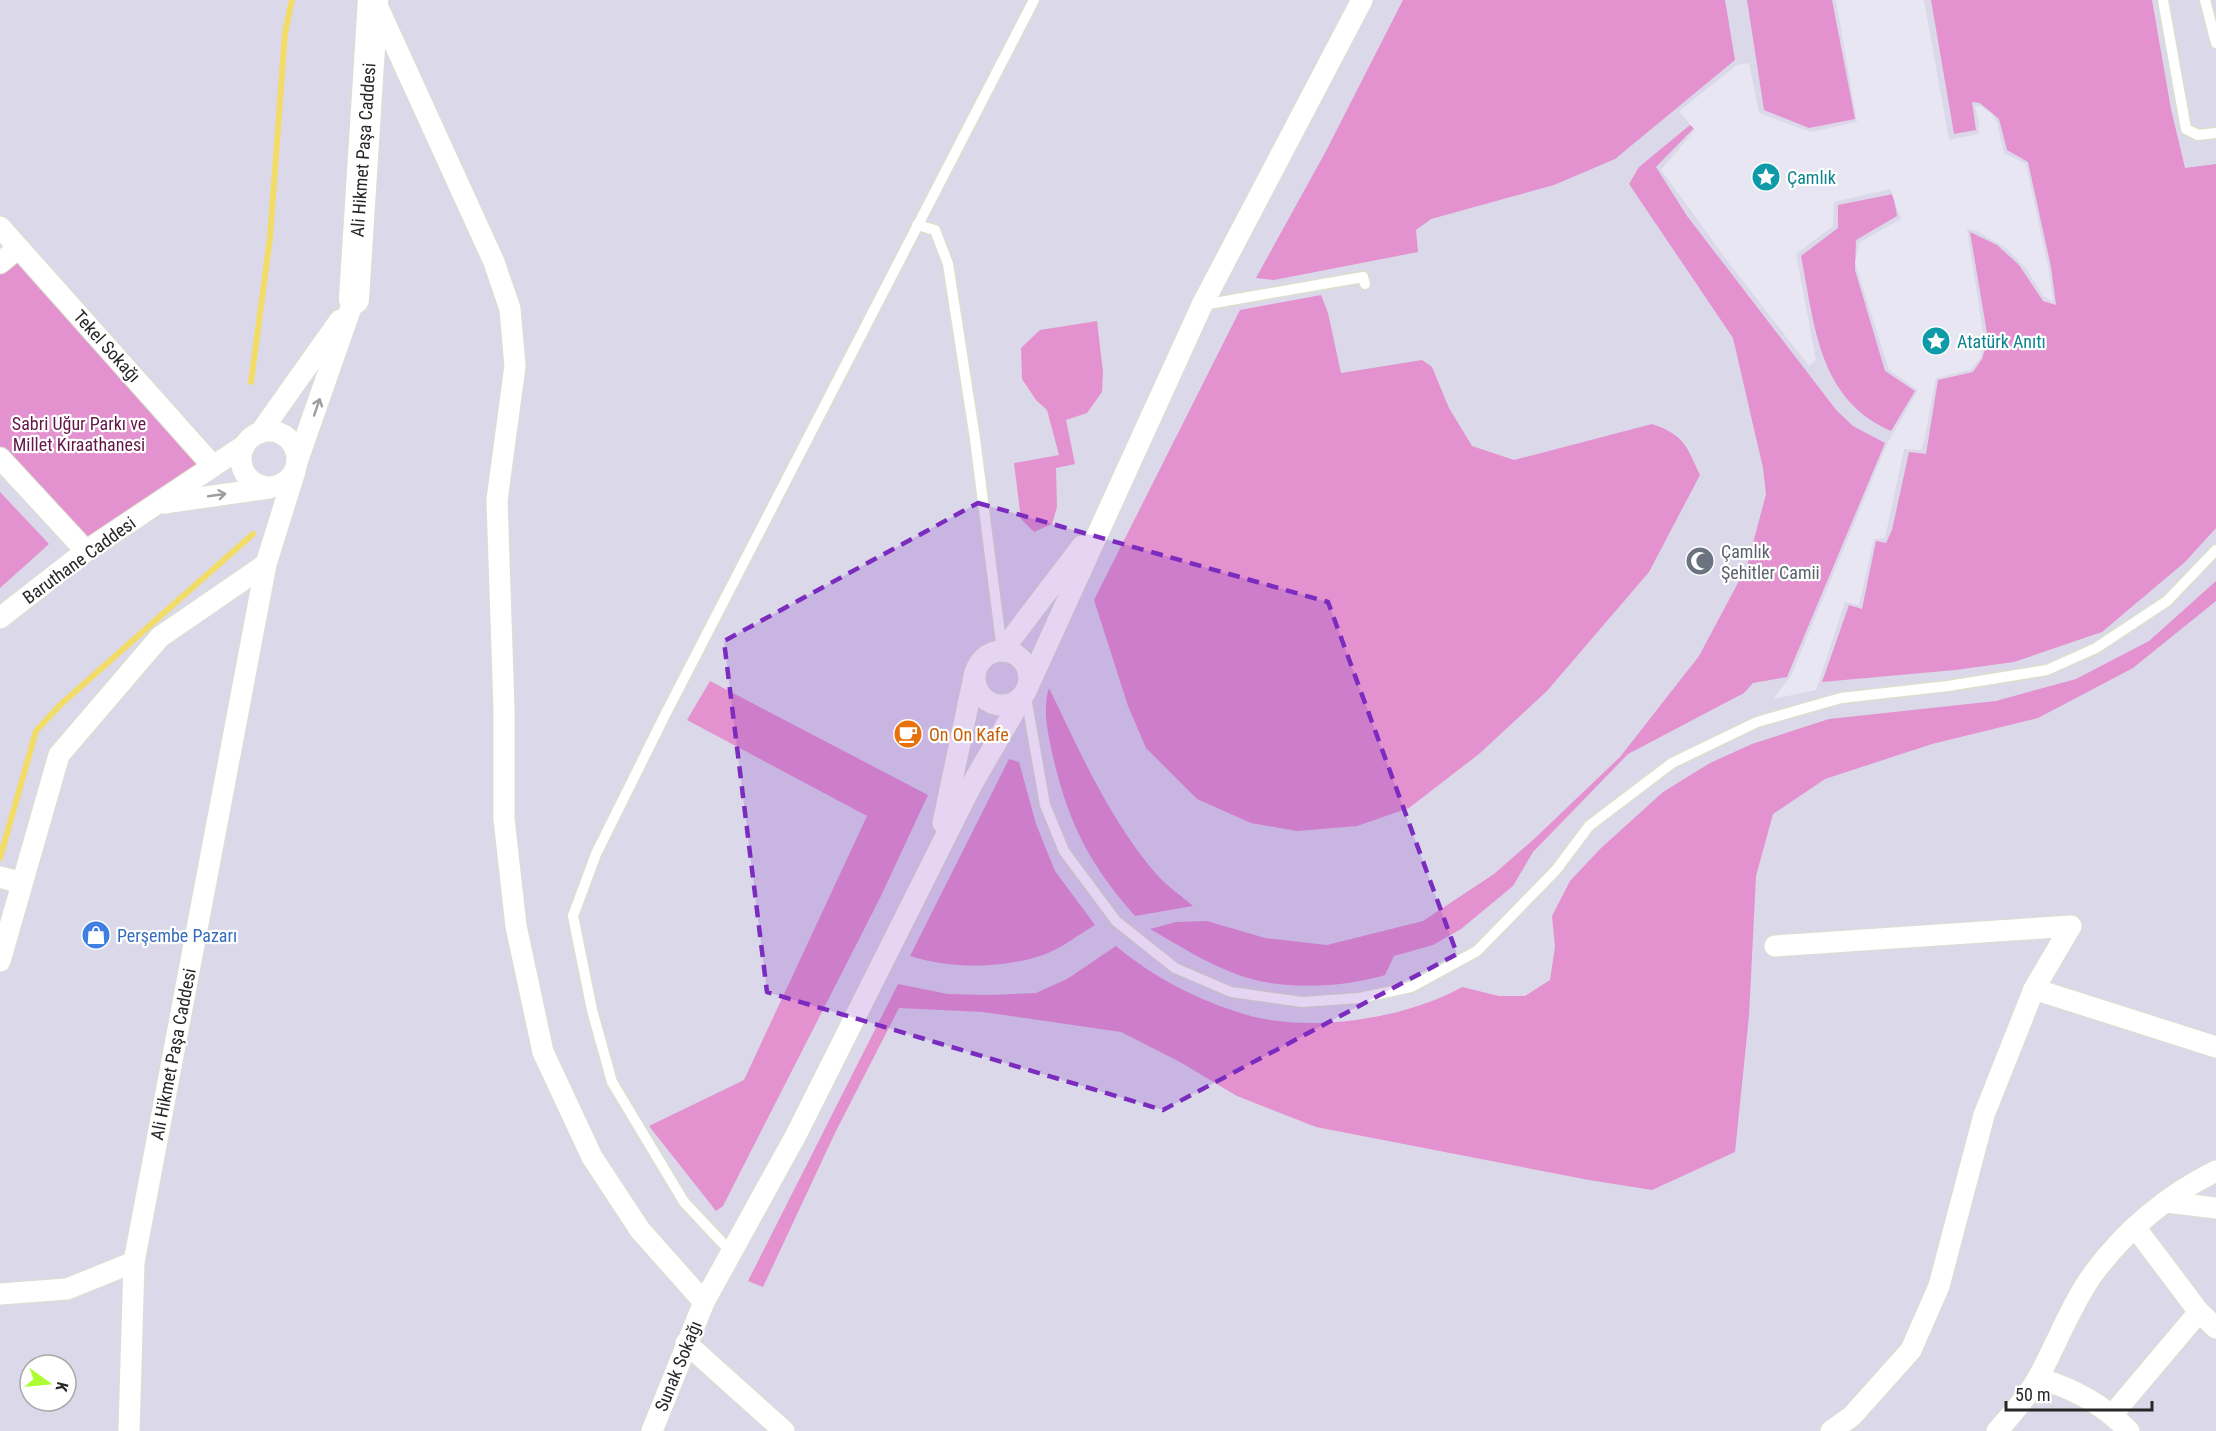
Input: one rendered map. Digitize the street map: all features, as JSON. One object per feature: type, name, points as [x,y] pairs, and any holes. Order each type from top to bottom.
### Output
[{"type":"main road","name":"Ali Hikmet Paşa Caddesi","points":[[354,300],[374,0]]},
{"type":"street","points":[[374,0],[494,262],[510,309],[515,366],[497,500],[503,674],[504,819],[516,926],[543,1052],[592,1157],[640,1230],[704,1302]]},
{"type":"street","points":[[936,856],[972,784],[1026,691],[1202,305],[1362,0]]},
{"type":"street","name":"Tekel Sokağı","points":[[0,227],[213,466]]},
{"type":"street","points":[[0,263],[18,248]]},
{"type":"street","points":[[274,487],[256,485],[243,472],[241,453],[354,300]]},
{"type":"street","name":"Ali Hikmet Paşa Caddesi","points":[[129,1431],[134,1262],[266,564],[296,466],[354,300]]},
{"type":"street","points":[[160,503],[274,487],[290,479],[296,466],[297,453],[286,437],[278,432],[252,439]]},
{"type":"street","name":"Baruthane Caddesi","points":[[0,618],[86,551],[252,439]]},
{"type":"street","points":[[0,458],[86,551]]},
{"type":"street","points":[[936,856],[975,672],[985,657],[1002,651],[1103,520]]},
{"type":"street","points":[[0,961],[59,754],[160,637],[266,564]]},
{"type":"street","points":[[975,672],[977,689],[988,702],[996,705],[1013,703],[1026,691],[1029,673],[1020,657],[1002,651]]},
{"type":"street","name":"Sunak Sokağı","points":[[652,1431],[704,1302],[796,1135],[936,856]]},
{"type":"street","points":[[0,878],[22,883]]},
{"type":"street","points":[[1775,946],[2071,926],[2034,990],[1984,1115],[1938,1286],[1911,1350],[1851,1416],[1831,1431]]},
{"type":"street","points":[[2034,990],[2216,1047]]},
{"type":"street","points":[[1997,1431],[2018,1407],[2038,1378],[2093,1275],[2135,1227],[2167,1202],[2216,1172]]},
{"type":"street","points":[[2167,1202],[2216,1208]]},
{"type":"street","points":[[2135,1227],[2199,1312],[2216,1328]]},
{"type":"street","points":[[0,1294],[67,1289],[134,1262]]},
{"type":"street","points":[[2113,1414],[2199,1312]]},
{"type":"street","points":[[686,1343],[784,1431]]},
{"type":"street","points":[[2038,1378],[2070,1387],[2113,1414],[2129,1431]]},
{"type":"lane","points":[[731,1252],[684,1202],[612,1083],[592,1010],[573,916],[596,854],[1034,0]]},
{"type":"lane","points":[[2163,0],[2186,129],[2198,135],[2216,133]]},
{"type":"lane","points":[[2205,0],[2216,44]]},
{"type":"lane","points":[[917,225],[935,230],[948,264],[975,439],[1002,651]]},
{"type":"lane","points":[[1202,305],[1363,277],[1365,284]]},
{"type":"lane","points":[[1026,691],[1027,712],[1046,805],[1060,842],[1064,851],[1116,921],[1175,968],[1232,992],[1302,1002],[1359,998],[1411,987],[1477,951],[1556,870],[1589,826],[1672,763],[1757,722],[1841,698],[1948,686],[2047,670],[2096,648],[2167,600],[2216,550]]},
{"type":"highlighted area","points":[[978,503],[1328,602],[1457,954],[1163,1110],[767,992],[724,641]]},
{"type":"green space","points":[[1403,0],[1725,0],[1735,60],[1615,159],[1554,185],[1431,219],[1416,230],[1418,252],[1274,280],[1256,278],[1326,151]]},
{"type":"green space","points":[[1747,0],[1832,0],[1855,119],[1809,128],[1764,110]]},
{"type":"green space","points":[[1931,0],[2152,0],[2171,109],[2185,168],[2216,164],[2216,528],[2185,562],[2102,632],[2014,662],[1955,670],[1822,682],[1849,605],[1862,609],[1876,541],[1886,543],[1892,530],[1909,452],[1926,454],[1938,380],[1973,372],[1982,359],[1988,339],[1970,232],[1997,245],[2019,265],[2043,301],[2056,305],[2051,267],[2028,162],[2007,150],[1999,119],[1980,103],[1972,102],[1976,130],[1954,134]]},
{"type":"green space","points":[[1690,125],[1694,128],[1656,167],[1687,216],[1837,411],[1853,426],[1885,443],[1787,677],[1753,683],[1744,693],[1628,754],[1533,852],[1513,886],[1461,929],[1433,945],[1394,956],[1385,975],[1330,985],[1271,983],[1225,970],[1150,929],[1176,922],[1207,921],[1265,938],[1327,945],[1423,921],[1494,874],[1620,757],[1699,656],[1747,566],[1766,494],[1763,468],[1733,338],[1629,184],[1639,167]]},
{"type":"green space","points":[[1893,194],[1897,216],[1856,240],[1855,270],[1885,371],[1915,391],[1891,431],[1867,417],[1848,400],[1834,380],[1816,334],[1801,256],[1838,228],[1838,205]]},
{"type":"green space","name":"Sabri Uğur Parkı ve Millet Kıraathanesi","points":[[18,248],[209,469],[86,551],[0,458],[0,263]]},
{"type":"green space","points":[[1321,295],[1328,313],[1341,373],[1422,360],[1432,367],[1449,408],[1472,446],[1514,460],[1652,424],[1671,432],[1683,442],[1700,475],[1649,572],[1547,691],[1479,754],[1409,808],[1357,826],[1297,831],[1251,823],[1197,799],[1146,748],[1128,706],[1094,600],[1240,310]]},
{"type":"green space","points":[[1097,321],[1103,372],[1102,392],[1087,413],[1066,420],[1075,464],[1056,468],[1057,507],[1052,524],[1034,532],[1021,519],[1014,463],[1059,455],[1047,410],[1036,400],[1022,379],[1021,348],[1040,330]]},
{"type":"green space","points":[[0,492],[49,544],[0,588]]},
{"type":"green space","points":[[2216,581],[2216,601],[2133,668],[2038,718],[1932,744],[1825,779],[1773,814],[1756,876],[1749,1016],[1735,1152],[1652,1190],[1589,1180],[1316,1127],[1237,1096],[1180,1062],[1121,1032],[983,1012],[899,1008],[835,1133],[763,1287],[748,1281],[898,984],[948,994],[1036,993],[1067,979],[1116,946],[1145,968],[1193,995],[1244,1014],[1269,1020],[1326,1023],[1356,1020],[1413,1008],[1462,987],[1499,996],[1525,996],[1550,980],[1555,947],[1552,916],[1570,881],[1600,849],[1663,792],[1710,763],[1752,744],[1829,719],[1996,701],[2076,679],[2149,641]]},
{"type":"green space","points":[[710,681],[928,795],[880,898],[723,1206],[716,1211],[649,1126],[744,1080],[867,816],[687,720]]},
{"type":"green space","points":[[1049,688],[1098,786],[1125,833],[1158,876],[1193,906],[1135,916],[1093,861],[1074,823],[1059,781],[1046,722]]},
{"type":"green space","points":[[1009,759],[1019,762],[1036,824],[1055,871],[1095,925],[1050,952],[1010,963],[959,965],[910,956]]},
{"type":"shaded area","points":[[1836,0],[1924,0],[1949,140],[1978,134],[1979,123],[1975,106],[1981,106],[1992,114],[1997,122],[2004,153],[2026,164],[2049,271],[2053,302],[2043,296],[2026,268],[2006,248],[1977,231],[1967,229],[1984,339],[1980,359],[1970,370],[1936,378],[1921,450],[1904,449],[1885,538],[1874,539],[1859,605],[1845,602],[1816,690],[1773,699],[1791,676],[1887,444],[1918,390],[1889,370],[1855,263],[1860,242],[1901,219],[1890,189],[1834,202],[1833,226],[1796,254],[1816,360],[1809,366],[1661,170],[1695,130],[1679,111],[1737,65],[1749,63],[1759,113],[1811,132],[1857,122]]},
{"type":"waterway","points":[[251,382],[270,238],[285,33],[292,0]]},
{"type":"waterway","points":[[0,858],[36,731],[60,705],[253,534]]},
{"type":"place","name":"Çamlık","points":[[1766,177]]},
{"type":"place","name":"Atatürk Anıtı","points":[[1936,341]]},
{"type":"place","name":"Çamlık Şehitler Camii","points":[[1700,561]]},
{"type":"place","name":"On On Kafe","points":[[908,734]]},
{"type":"place","name":"Perşembe Pazarı","points":[[96,935]]}]
